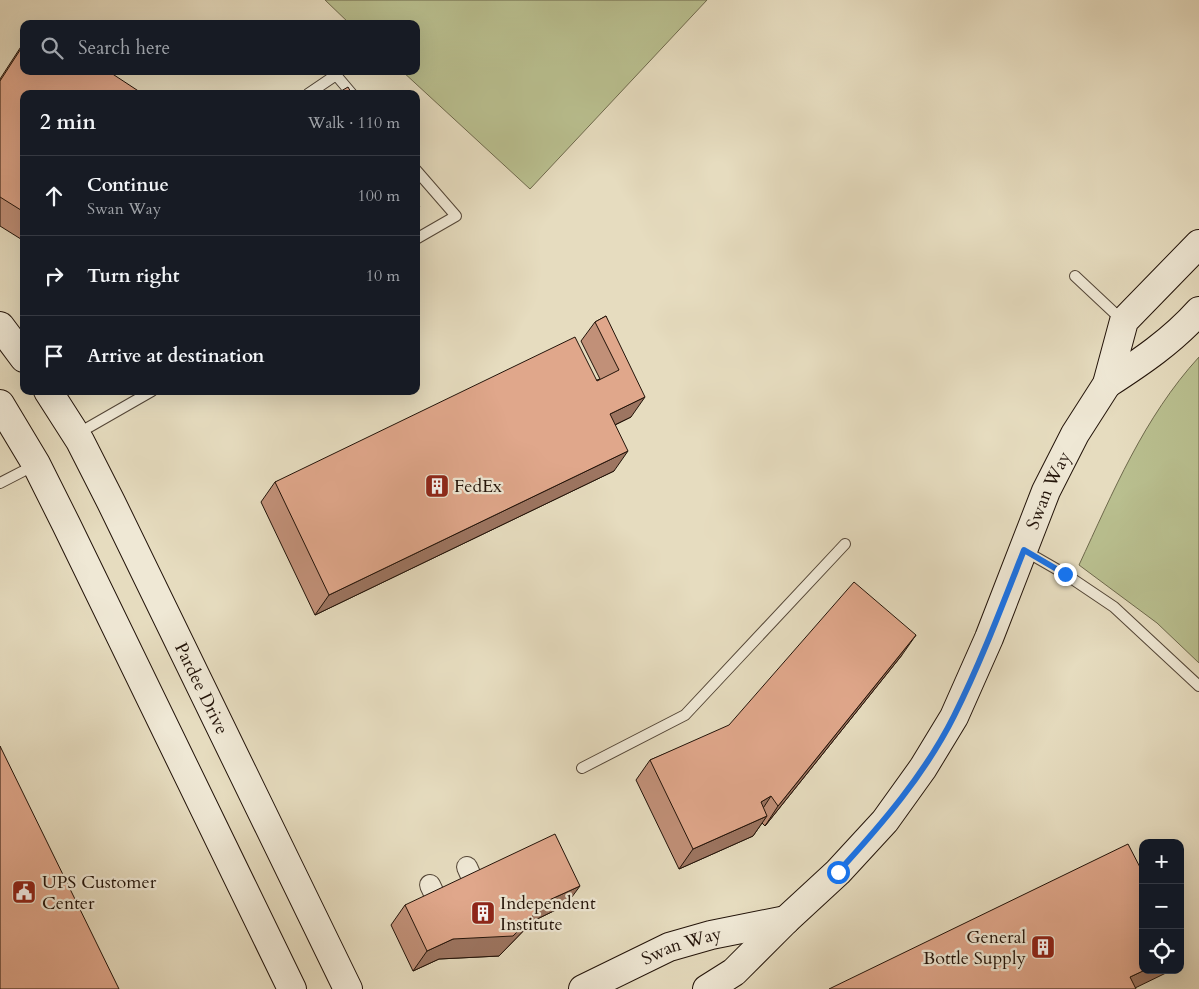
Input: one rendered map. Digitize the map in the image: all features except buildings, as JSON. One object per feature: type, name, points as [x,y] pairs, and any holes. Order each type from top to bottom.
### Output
[{"type":"main road","name":"Swan Way","points":[[707,989],[734,972],[838,872],[885,821],[923,768],[954,717],[1050,483],[1075,434],[1107,384],[1124,321],[1199,244]]},
{"type":"main road","name":"Swan Way","points":[[1107,384],[1148,358],[1179,333],[1199,311]]},
{"type":"main road","name":"Pardee Drive","points":[[51,395],[76,435],[116,511],[348,989]]},
{"type":"main road","points":[[0,404],[36,464],[292,989]]},
{"type":"main road","name":"Swan Way","points":[[583,989],[669,948],[711,935],[786,920]]},
{"type":"lane","points":[[314,90],[336,75],[349,90]]},
{"type":"lane","points":[[420,175],[456,216],[420,237]]},
{"type":"lane","points":[[1075,276],[1124,321]]},
{"type":"lane","points":[[76,435],[145,395]]},
{"type":"lane","points":[[0,483],[36,464]]},
{"type":"lane","points":[[582,768],[685,715],[845,544]]},
{"type":"lane","points":[[1024,550],[1065,574],[1114,607],[1199,686]]},
{"type":"green space","points":[[325,0],[707,0],[530,189],[406,75],[420,75],[420,20],[346,20]]},
{"type":"green space","points":[[1199,357],[1199,663],[1157,623],[1079,565],[1117,483],[1146,430],[1179,380]]},
{"type":"place","name":"FedEx","points":[[437,486]]},
{"type":"place","name":"UPS Customer Center","points":[[24,892]]},
{"type":"place","name":"Independent Institute","points":[[483,913]]},
{"type":"place","name":"General Bottle Supply","points":[[1043,947]]},
{"type":"route","points":[[838,872],[885,821],[923,768],[954,717],[989,638],[1024,550],[1065,574]]}]
